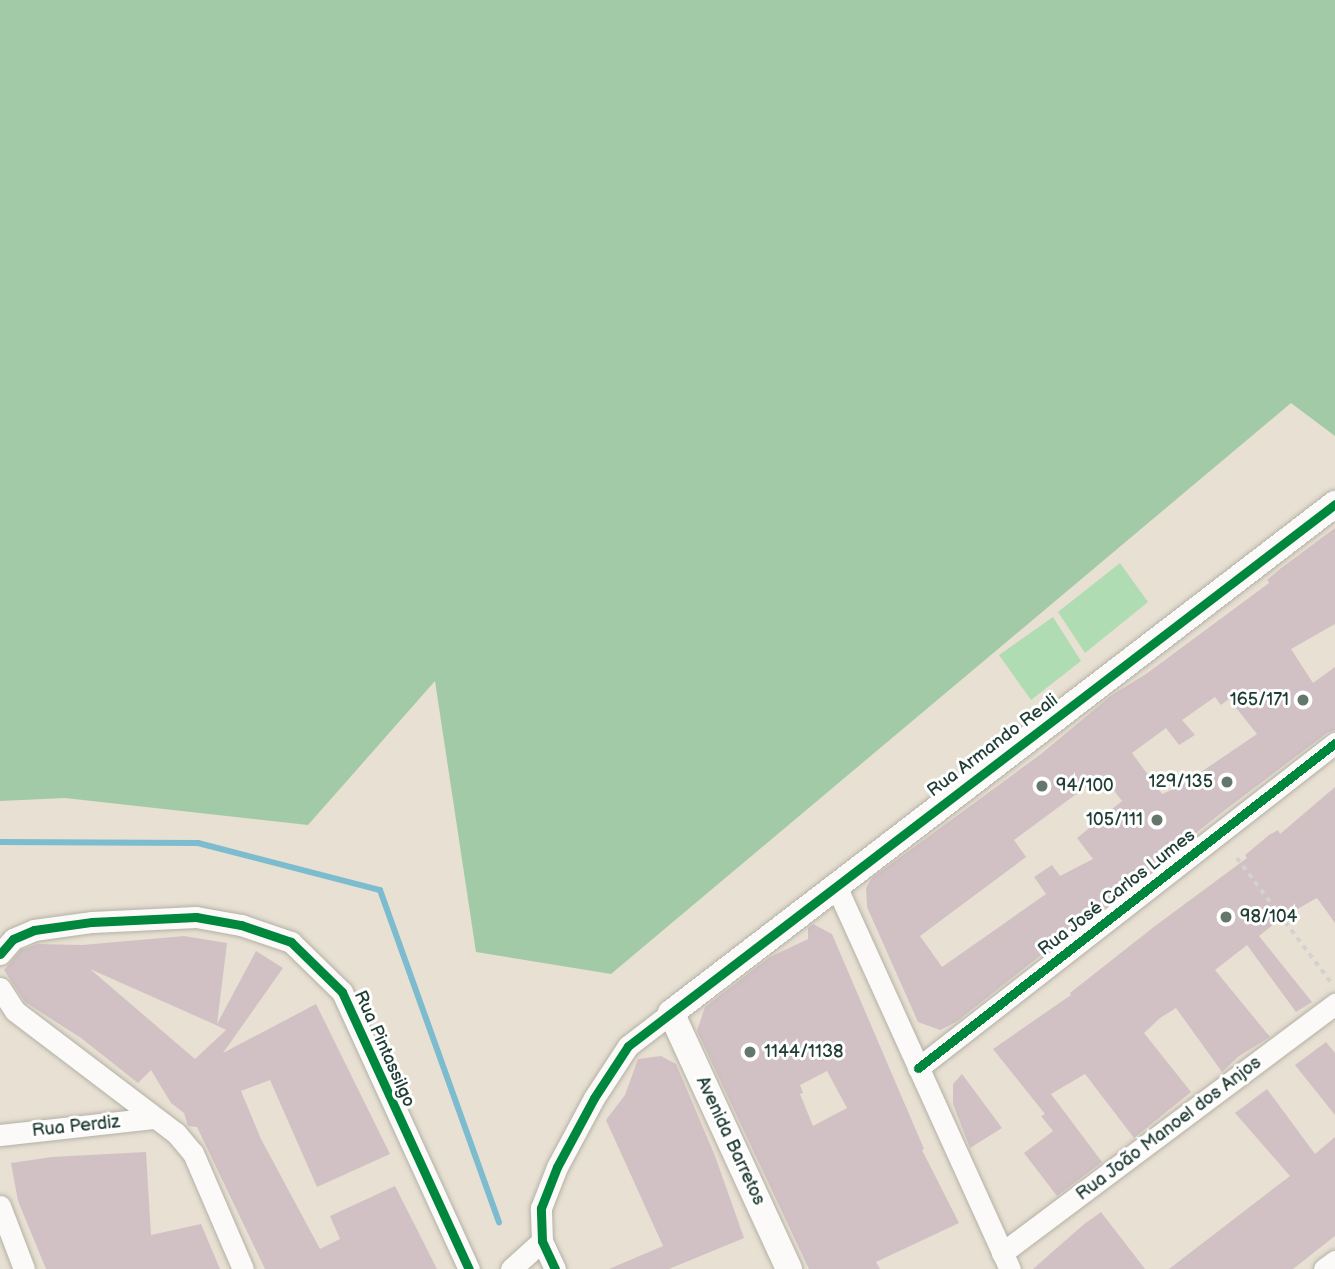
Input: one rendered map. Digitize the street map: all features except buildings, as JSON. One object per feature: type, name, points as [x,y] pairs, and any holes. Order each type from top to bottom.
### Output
[{"type":"street","name":"Rua Armando Reali","points":[[671,1013],[1335,504]]},
{"type":"street","name":"Rua José Carlos Lumes","points":[[918,1068],[1335,743]]},
{"type":"street","points":[[836,886],[1006,1261]]},
{"type":"street","name":"Rua Pintassilgo","points":[[0,954],[13,939],[34,930],[92,922],[196,918],[241,925],[291,942],[342,992],[469,1269]]},
{"type":"street","points":[[0,988],[15,1011],[55,1038],[153,1118],[176,1133],[193,1153],[243,1269]]},
{"type":"street","name":"Rua João Manoel dos Anjos","points":[[1006,1261],[1335,1004]]},
{"type":"street","points":[[555,1269],[542,1241],[541,1208],[557,1167],[594,1098],[628,1046],[671,1013]]},
{"type":"street","name":"Avenida Barretos","points":[[671,1013],[789,1269]]},
{"type":"street","name":"Rua Perdiz","points":[[0,1135],[153,1118]]},
{"type":"street","points":[[0,1206],[24,1269]]},
{"type":"street","points":[[511,1269],[542,1241]]},
{"type":"street","points":[[1324,1269],[1335,1261]]},
{"type":"path","points":[[1237,858],[1335,986]]},
{"type":"green space","points":[[0,0],[1335,0],[1335,436],[1291,403],[611,974],[476,952],[435,681],[308,825],[65,798],[0,801]]},
{"type":"green space","points":[[1120,563],[1148,602],[1085,653],[1058,612]]},
{"type":"green space","points":[[1053,617],[1081,661],[1031,700],[999,655]]},
{"type":"waterway","points":[[0,842],[198,843],[380,890],[499,1222]]},
{"type":"cycle path","points":[[555,1269],[542,1241],[541,1208],[557,1167],[594,1098],[628,1046],[1335,504]]},
{"type":"cycle path","points":[[918,1068],[1335,743]]},
{"type":"cycle path","points":[[0,954],[13,939],[34,930],[92,922],[196,917],[241,925],[291,942],[342,992],[469,1269]]},
{"type":"place","name":"165/171","points":[[1303,700]]},
{"type":"place","name":"129/135","points":[[1227,782]]},
{"type":"place","name":"94/100","points":[[1042,786]]},
{"type":"place","name":"105/111","points":[[1157,820]]},
{"type":"place","name":"98/104","points":[[1226,917]]},
{"type":"place","name":"1144/1138","points":[[750,1052]]}]
